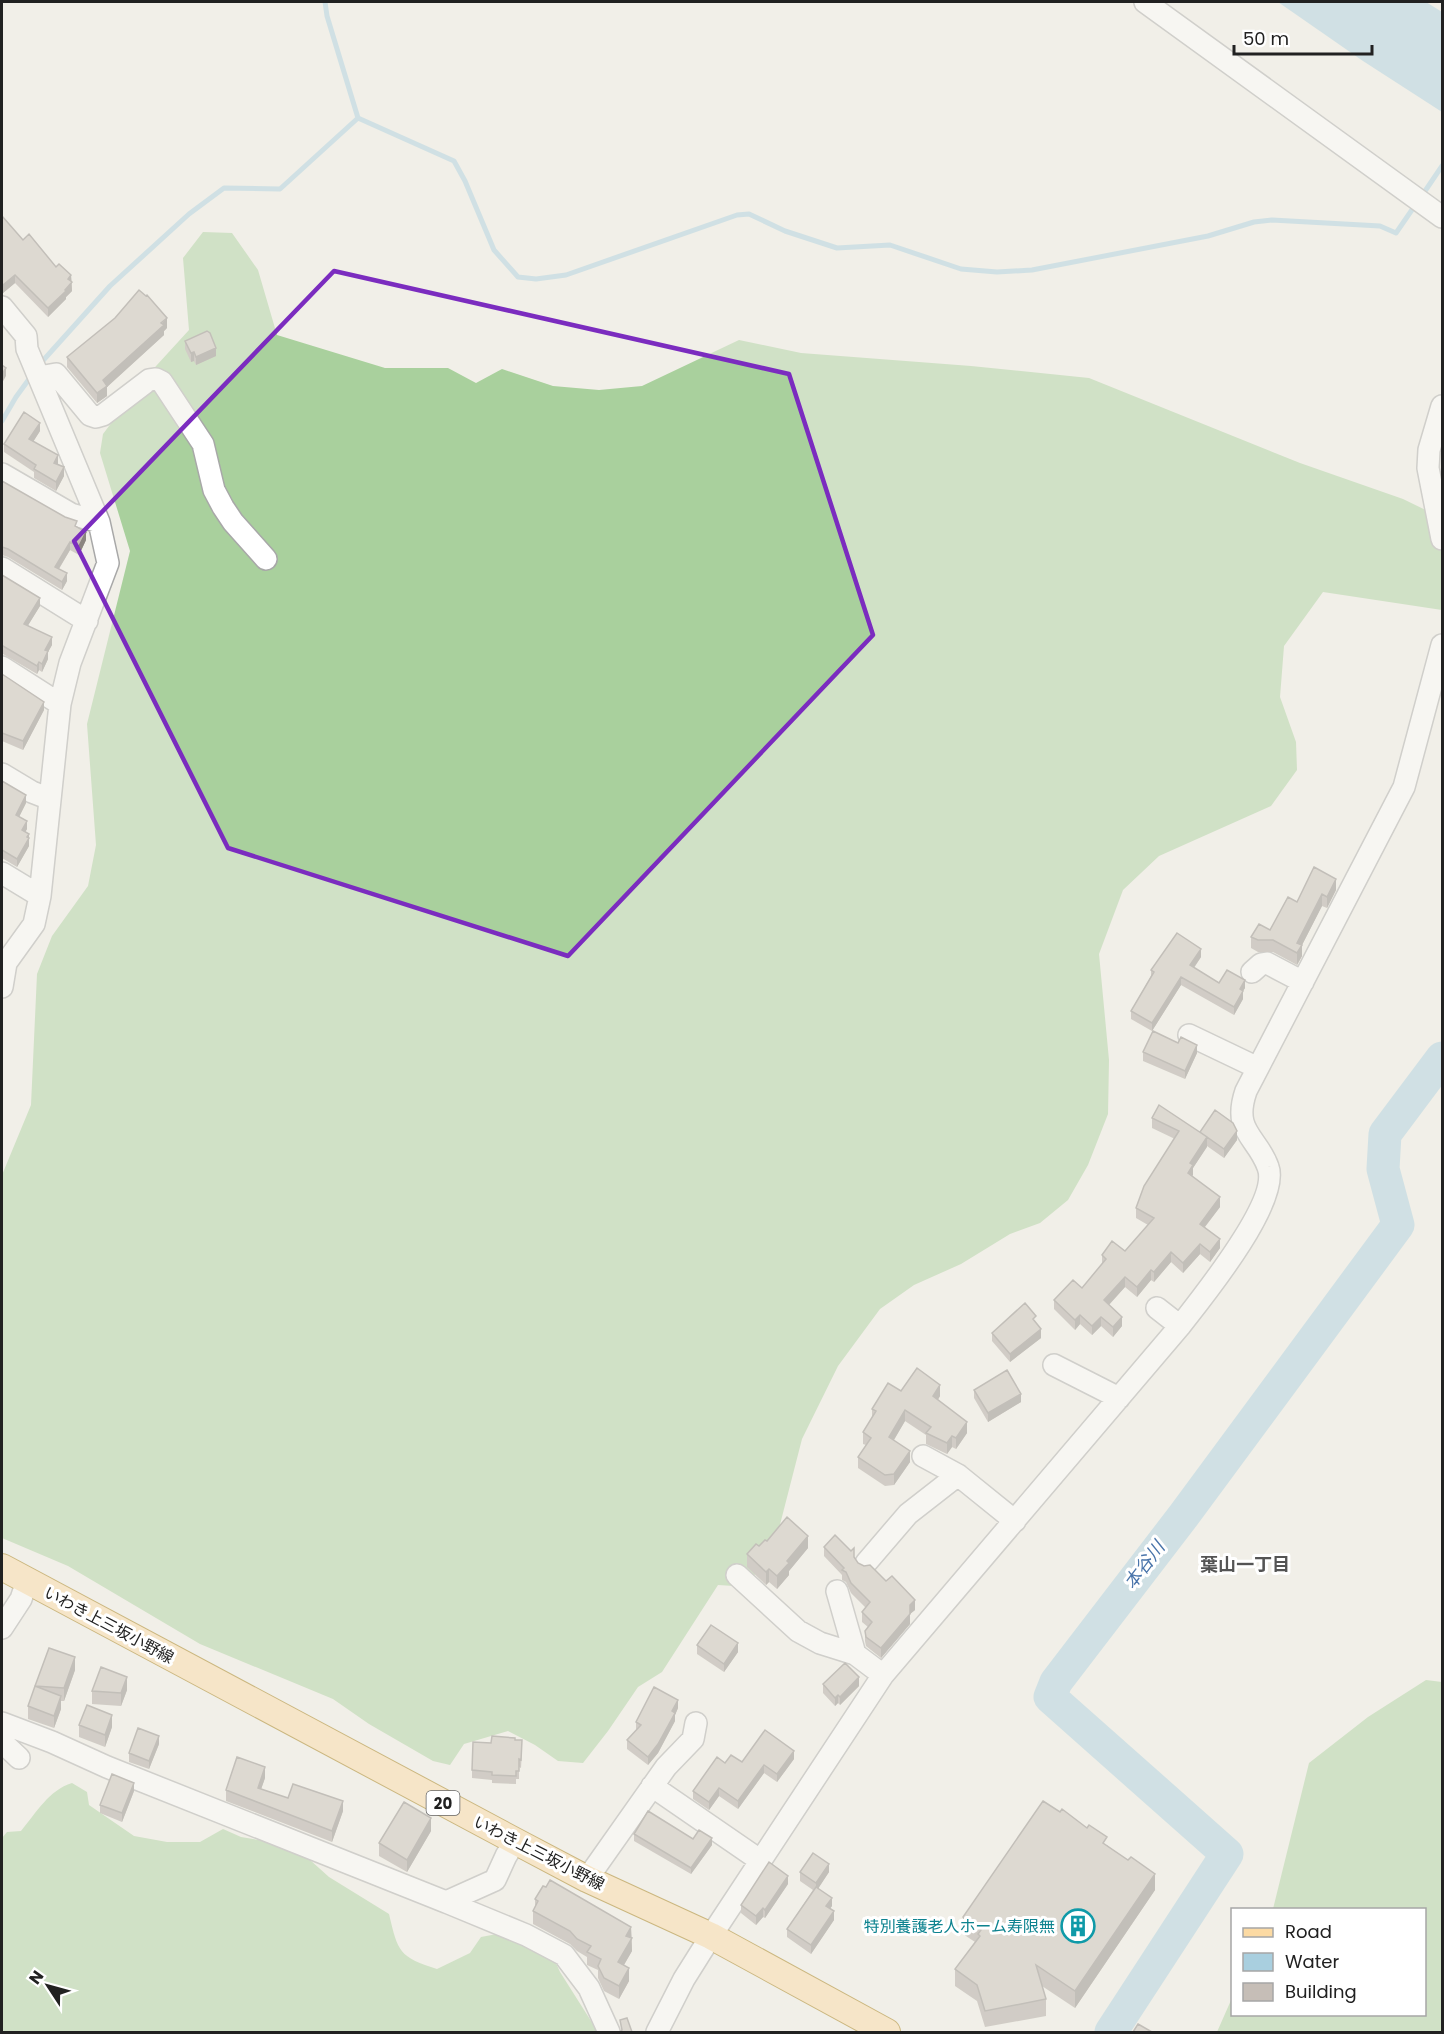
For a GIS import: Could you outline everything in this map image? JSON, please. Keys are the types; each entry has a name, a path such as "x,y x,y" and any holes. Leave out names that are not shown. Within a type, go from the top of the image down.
{"main road":[{"name":"いわき上三坂小野線","path":"2,1567 587,1879 711,1936 887,2032"}],"street":[{"path":"1145,2 1443,217"},
{"path":"2,307 26,336 27,349 99,522 108,563 70,663 60,704 40,896 34,924 6,963 2,987"},
{"path":"39,377 56,375 90,415 96,417 103,415 149,380 156,379 162,382 203,444 214,490 223,507 233,522 266,559"},
{"path":"1443,406 1429,450 1428,468 1443,539"},
{"path":"2,474 71,514 99,522"},
{"path":"2,568 87,621"},
{"path":"657,2032 684,1979 711,1936 883,1675 1180,1326 1222,1272 1242,1241 1260,1209 1269,1186 1269,1168 1246,1131 1241,1104 1404,787 1443,645"},
{"path":"2,667 60,704"},
{"path":"2,774 32,792 50,799"},
{"path":"2,873 40,896"},
{"path":"1252,972 1261,964 1267,963 1303,982"},
{"path":"1189,1035 1258,1068"},
{"path":"1157,1308 1180,1326"},
{"path":"1054,1365 1119,1398"},
{"path":"922,1456 958,1475 1015,1521"},
{"path":"866,1563 908,1514 958,1475"},
{"path":"737,1575 798,1631 820,1643 855,1654 883,1675"},
{"path":"2,1628 21,1599 27,1581"},
{"path":"837,1591 855,1654"},
{"path":"2,1723 526,1935 564,1955 589,1988 609,2032"},
{"path":"587,1879 666,1767 693,1739 696,1723"},
{"path":"2,1742 19,1758"},
{"path":"652,1786 761,1861"},
{"path":"446,1902 495,1880 515,1841"}],"highlighted area":[{"path":"334,271 789,374 873,635 568,956 228,848 74,541"}],"green space":[{"path":"203,232 232,233 258,270 277,335 385,368 448,368 476,383 502,369 553,386 599,390 642,386 739,340 801,353 1089,378 1300,463 1403,499 1442,518 1442,610 1323,592 1284,646 1280,697 1296,742 1297,770 1271,806 1159,856 1123,890 1099,954 1109,1060 1108,1114 1088,1165 1068,1200 1040,1223 1010,1234 961,1264 914,1285 880,1309 838,1366 802,1439 775,1544 765,1565 749,1580 734,1586 718,1585 662,1672 638,1687 583,1763 558,1761 535,1745 508,1731 464,1744 450,1765 433,1761 369,1724 333,1699 200,1644 68,1566 2,1538 2,1175 31,1105 37,974 52,936 88,886 96,845 87,724 130,551 100,453 103,434 146,377 189,330 183,258"},
{"path":"1426,1680 1442,1682 1442,2032 1217,2032 1231,2000 1231,2016 1426,2016 1426,1908 1273,1908 1309,1763 1368,1717"},
{"path":"72,1783 87,1792 89,1805 134,1836 167,1842 200,1842 223,1829 241,1837 270,1842 300,1851 329,1877 389,1914 395,1937 402,1951 424,1965 437,1969 470,1953 481,1937 497,1934 523,1944 555,1961 598,2032 2,2032 2,1838 7,1832 21,1831 56,1791"}],"water":[{"path":"1278,2 1426,2 1442,12 1442,112 1363,61"}],"building":[{"path":"2,216 23,240 29,234 56,267 59,264 71,275 68,279 72,282 66,291 48,308 15,275 3,285 2,283"},
{"path":"139,290 147,295 167,318 161,323 164,325 103,380 107,386 97,393 67,357 115,318"},
{"path":"207,331 216,348 196,357 194,352 191,353 185,341"},
{"path":"24,412 40,423 29,439 58,455 54,463 64,467 56,482 34,469 36,465 4,444"},
{"path":"2,481 65,517 77,521 75,526 86,532 79,546 70,542 55,567 67,573 62,582 2,547"},
{"path":"2,575 40,598 24,624 52,637 45,650 48,651 42,664 39,662 37,666 2,647"},
{"path":"2,674 44,702 23,741 2,733"},
{"path":"2,781 26,795 16,815 27,821 22,830 29,834 27,837 29,838 17,859 2,850"},
{"path":"1314,867 1336,879 1327,897 1322,894 1297,943 1302,945 1297,953 1273,940 1258,940 1251,937 1259,924 1270,930 1288,897 1297,902"},
{"path":"1177,933 1201,949 1190,965 1219,983 1227,970 1245,980 1240,989 1243,991 1234,1007 1181,977 1152,1023 1131,1011 1154,972 1151,970"},
{"path":"1153,1031 1178,1043 1181,1037 1197,1045 1185,1071 1143,1052"},
{"path":"1159,1105 1207,1137 1190,1163 1193,1165 1188,1173 1220,1197 1200,1224 1220,1239 1210,1252 1200,1244 1183,1263 1171,1252 1154,1272 1151,1270 1137,1287 1125,1277 1104,1300 1122,1317 1113,1327 1101,1317 1092,1326 1080,1315 1075,1320 1054,1300 1073,1280 1082,1288 1106,1259 1102,1255 1112,1241 1125,1251 1154,1218 1136,1208 1144,1186 1179,1131 1152,1118"},
{"path":"1215,1110 1233,1123 1237,1131 1224,1149 1200,1132"},
{"path":"1025,1303 1036,1316 1033,1319 1041,1329 1010,1354 992,1333"},
{"path":"917,1368 940,1385 933,1396 967,1422 956,1438 952,1436 947,1443 926,1433 931,1427 905,1410 889,1437 910,1451 894,1474 885,1475 858,1457 871,1438 863,1432 876,1411 872,1409 888,1383 901,1391"},
{"path":"1007,1370 1021,1394 988,1413 974,1390"},
{"path":"787,1517 808,1536 777,1576 769,1569 766,1572 747,1554 756,1544 759,1546 765,1540 767,1541"},
{"path":"835,1535 851,1551 854,1548 854,1557 858,1563 864,1566 870,1565 886,1581 892,1576 915,1600 910,1605 910,1614 881,1648 866,1637 865,1631 872,1622 862,1612 870,1602 851,1583 846,1572 842,1570 844,1568 824,1547"},
{"path":"711,1625 738,1643 724,1664 697,1645"},
{"path":"49,1648 75,1657 64,1688 35,1686"},
{"path":"845,1663 859,1677 840,1697 838,1695 835,1698 823,1684"},
{"path":"101,1667 127,1677 121,1693 92,1691"},
{"path":"35,1686 61,1696 54,1716 28,1706"},
{"path":"654,1687 678,1700 672,1711 675,1713 648,1757 627,1740 641,1725 636,1722"},
{"path":"87,1705 112,1715 105,1735 79,1725"},
{"path":"138,1728 159,1736 149,1761 129,1753"},
{"path":"765,1730 794,1751 777,1774 764,1765 738,1801 719,1788 709,1802 693,1791 717,1757 725,1763 731,1755 742,1762"},
{"path":"492,1736 522,1740 521,1760 519,1759 519,1771 516,1771 516,1776 492,1775 492,1772 472,1770 473,1742 491,1743"},
{"path":"237,1757 265,1767 258,1788 288,1798 293,1784 343,1801 332,1831 226,1790"},
{"path":"112,1774 134,1783 122,1813 100,1805"},
{"name":"特別養護老人ホーム寿限無","path":"1043,1801 1060,1812 1062,1809 1087,1828 1089,1825 1107,1837 1103,1843 1128,1860 1131,1857 1155,1874 1075,1991 1036,1965 1046,1999 985,2011 977,1985 955,1969 980,1936 978,1934 981,1930 963,1917"},
{"path":"404,1802 431,1818 407,1860 379,1843"},
{"path":"648,1811 693,1839 699,1830 712,1838 691,1868 634,1834"},
{"path":"813,1853 829,1864 816,1883 800,1872"},
{"path":"769,1862 788,1876 765,1910 763,1908 756,1916 741,1905"},
{"path":"550,1880 631,1927 626,1936 632,1938 618,1962 629,1968 619,1986 604,1978 598,1966 601,1959 587,1952 591,1946 577,1939 570,1931 533,1911 538,1901 535,1899"},
{"path":"816,1887 832,1898 826,1906 834,1911 811,1945 787,1929"},
{"path":"627,2018 632,2032 620,2032 622,2030 620,2020"},
{"path":"1138,2024 1152,2032 1133,2032"}],"waterway":[{"path":"325,2 327,16 358,118 454,161 465,181 494,250 518,277 536,279 566,275 737,215 749,214 785,231 837,248 890,245 961,269 997,272 1032,270 1208,236 1254,222 1272,220 1380,226 1396,233 1416,204"},
{"path":"39,365 110,286 189,214 224,188 280,189 358,118"},
{"path":"1421,197 1442,166"},
{"path":"2,421 32,375"},
{"name":"本谷川","path":"1111,2032 1227,1854 1050,1697 1056,1682 1184,1515 1398,1225 1383,1169 1385,1134 1442,1058"}],"place":[{"name":"特別養護老人ホーム寿限無","path":"1078,1926"}],"district":[{"name":"葉山一丁目","path":"1245,1564"}]}
